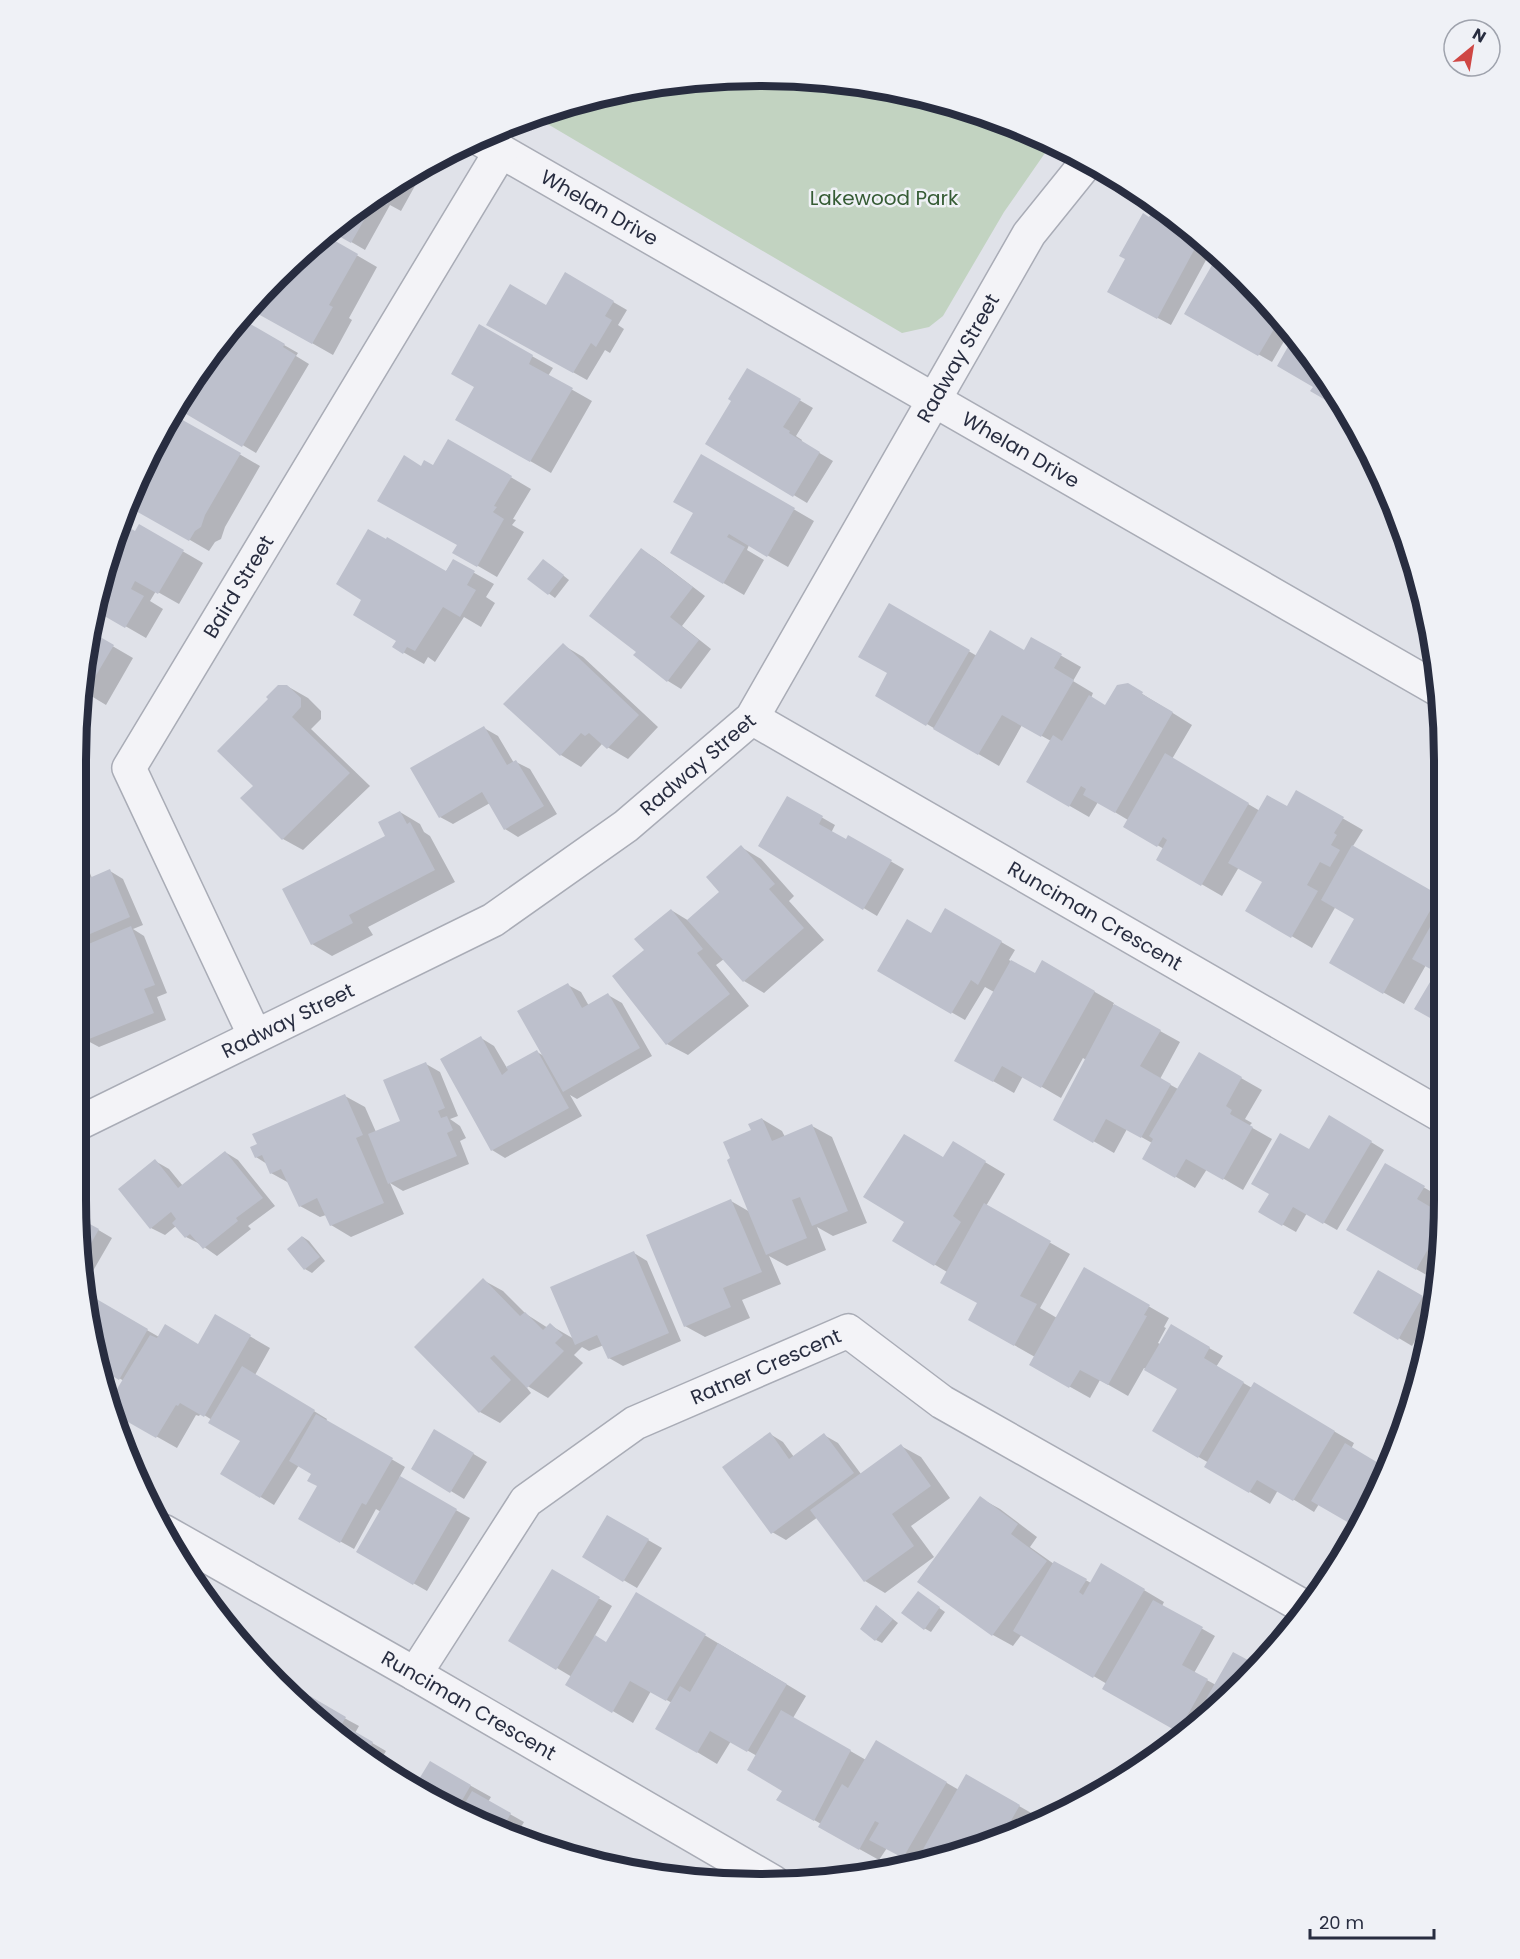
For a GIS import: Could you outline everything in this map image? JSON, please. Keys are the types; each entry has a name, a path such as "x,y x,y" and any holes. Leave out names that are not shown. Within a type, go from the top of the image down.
{"street":[{"name":"Whelan Drive","path":"489,144 1430,685"},
{"name":"Baird Street","path":"255,1036 129,768 489,144"},
{"name":"Radway Street","path":"86,1120 493,920 626,826 752,718 1029,234 1082,168"},
{"name":"Runciman Crescent","path":"752,718 1434,1111"},
{"name":"Ratner Crescent","path":"415,1674 526,1501 635,1424 848,1331 942,1402 1299,1604"},
{"name":"Runciman Crescent","path":"179,1541 415,1674 759,1874"}],"green space":[{"name":"Lakewood Park","path":"716,87 804,87 892,98 935,108 977,121 1047,150 1004,212 943,316 929,327 902,333 543,121 585,108 672,91"}],"building":[{"path":"393,194 387,205 381,202"},
{"path":"370,210 351,243 337,235"},
{"path":"1152,212 1196,246 1157,319 1107,292 1125,259 1119,256 1143,213 1149,217"},
{"path":"332,239 358,254 329,305 333,307 312,344 255,313 283,283"},
{"path":"1214,261 1276,326 1258,356 1184,314"},
{"path":"565,272 614,301 605,316 612,320 596,347 591,343 573,373 486,325 510,284 546,305"},
{"path":"247,322 285,344 283,347 296,355 242,447 183,412 199,385"},
{"path":"479,324 533,355 529,364 573,388 530,462 455,420 474,387 451,374"},
{"path":"1290,343 1333,404 1310,391 1313,387 1277,366"},
{"path":"747,368 801,399 783,427 820,452 793,497 705,444 731,401 728,399"},
{"path":"179,418 241,453 205,515 201,527 195,531 189,541 134,510 155,462"},
{"path":"448,439 512,476 494,506 497,507 493,512 504,519 477,567 452,553 457,545 377,501 404,455 421,466 424,460 433,465"},
{"path":"701,454 795,508 767,557 729,534 727,537 745,547 723,584 670,553 693,513 673,502"},
{"path":"139,524 184,550 158,594 135,581 131,589 144,596 125,628 101,614 108,585 127,527 135,531"},
{"path":"368,529 386,539 387,537 446,571 453,559 475,571 467,585 476,590 460,617 443,607 415,651 407,647 403,654 392,647 396,641 353,615 361,600 336,584"},
{"path":"641,548 693,587 670,617 699,640 667,682 633,655 636,652 589,616"},
{"path":"543,559 564,575 548,595 527,579"},
{"path":"889,603 970,650 926,726 875,696 887,673 858,657"},
{"path":"990,630 1024,650 1031,637 1062,654 1054,668 1074,680 1041,737 1002,715 978,755 933,729"},
{"path":"97,635 114,645 90,686"},
{"path":"563,643 639,715 607,749 589,733 585,736 581,733 560,756 503,704"},
{"path":"1128,683 1173,712 1115,813 1083,795 1086,789 1081,786 1069,807 1026,782 1053,735 1062,741 1089,695 1105,705 1117,685"},
{"path":"278,685 287,685 301,698 301,707 292,717 350,773 282,840 240,798 253,786 217,751 268,699 266,697"},
{"path":"484,726 507,765 516,760 544,806 504,830 482,792 439,818 410,768"},
{"path":"1165,753 1249,803 1201,886 1156,860 1167,840 1163,837 1157,847 1123,827"},
{"path":"1296,790 1344,817 1334,833 1337,835 1331,845 1340,850 1330,867 1320,862 1307,885 1318,891 1291,938 1245,911 1262,882 1228,863 1267,795 1287,806"},
{"path":"787,796 823,816 819,824 846,839 848,835 892,860 863,910 758,846"},
{"path":"400,811 407,824 410,822 435,870 349,915 353,923 311,945 282,889 385,836 378,822"},
{"path":"741,845 775,884 769,889 804,928 743,982 687,920 719,892 706,877"},
{"path":"1352,845 1434,892 1434,904 1383,994 1329,963 1354,919 1321,900"},
{"path":"110,869 130,917 86,936 86,876 87,879"},
{"path":"945,908 1002,941 978,985 971,980 951,1014 877,971 907,919 931,933"},
{"path":"671,909 703,949 697,953 730,994 666,1045 612,976 644,950 634,939"},
{"path":"1434,920 1434,971 1412,959"},
{"path":"131,926 155,985 144,989 154,1013 86,1040 86,945"},
{"path":"1011,960 1035,973 1042,960 1095,991 1041,1088 1002,1066 993,1082 954,1061"},
{"path":"1434,975 1434,1020 1414,1009"},
{"path":"568,983 582,1008 608,993 640,1048 563,1092 517,1011"},
{"path":"1114,1004 1161,1030 1140,1066 1171,1084 1141,1138 1106,1119 1093,1143 1053,1120"},
{"path":"481,1036 502,1075 508,1070 506,1067 537,1050 569,1108 491,1151 440,1059"},
{"path":"1199,1052 1242,1077 1226,1106 1232,1110 1230,1114 1253,1127 1223,1180 1186,1159 1175,1178 1142,1159 1153,1139 1149,1136"},
{"path":"426,1062 445,1108 438,1111 441,1118 447,1116 453,1130 447,1133 457,1156 388,1184 368,1134 400,1121 383,1080"},
{"path":"345,1094 363,1135 356,1138 384,1203 330,1226 317,1198 299,1207 281,1169 270,1174 262,1155 255,1158 250,1147 257,1144 252,1134"},
{"path":"1329,1115 1372,1141 1323,1224 1293,1207 1282,1226 1258,1212 1269,1194 1251,1184 1280,1133 1309,1149"},
{"path":"762,1118 772,1141 812,1124 848,1211 812,1226 800,1197 792,1200 807,1238 766,1255 727,1160 730,1158 723,1142 751,1130 748,1124"},
{"path":"904,1134 943,1157 953,1141 986,1161 953,1216 961,1222 934,1266 892,1241 904,1222 863,1197"},
{"path":"225,1151 263,1198 236,1218 238,1221 203,1249 190,1234 185,1238 172,1223 176,1219 171,1212 150,1229 118,1189 155,1159 178,1188"},
{"path":"1385,1163 1425,1186 1417,1199 1434,1209 1433,1240 1416,1270 1346,1230"},
{"path":"731,1199 762,1272 723,1288 731,1307 684,1327 646,1235"},
{"path":"984,1203 1051,1241 1020,1296 1037,1304 1014,1346 968,1320 977,1303 940,1283"},
{"path":"87,1222 99,1229 88,1250"},
{"path":"302,1236 320,1257 304,1270 287,1249"},
{"path":"634,1251 669,1333 608,1359 597,1335 575,1345 550,1287"},
{"path":"1084,1267 1150,1305 1144,1315 1147,1316 1108,1385 1080,1370 1069,1388 1029,1365"},
{"path":"1378,1270 1423,1296 1398,1340 1353,1313"},
{"path":"483,1278 520,1316 525,1312 543,1330 550,1323 563,1335 555,1343 564,1351 527,1388 494,1355 490,1358 511,1380 479,1413 414,1347"},
{"path":"93,1297 148,1329 119,1380 108,1373"},
{"path":"215,1314 251,1335 204,1417 180,1403 176,1405 156,1438 122,1419 114,1394 150,1335 157,1338 165,1324 198,1344"},
{"path":"1171,1324 1210,1347 1204,1358 1244,1382 1198,1458 1152,1431 1177,1389 1144,1370"},
{"path":"242,1366 315,1410 260,1498 220,1474 240,1441 208,1423"},
{"path":"1254,1382 1335,1431 1293,1501 1257,1480 1249,1493 1204,1467"},
{"path":"316,1414 393,1458 366,1505 362,1503 340,1543 298,1519 317,1486 307,1481 311,1474 289,1461"},
{"path":"434,1429 474,1453 450,1493 411,1469"},
{"path":"770,1432 789,1459 824,1433 854,1473 771,1534 722,1467"},
{"path":"1345,1443 1380,1464 1351,1524 1311,1501"},
{"path":"901,1444 931,1486 892,1514 914,1546 864,1582 810,1510"},
{"path":"400,1476 457,1509 413,1585 356,1552"},
{"path":"980,1496 1018,1524 1011,1534 1047,1561 992,1636 917,1582"},
{"path":"607,1515 649,1539 623,1582 582,1557"},
{"path":"1054,1561 1087,1579 1079,1592 1083,1595 1101,1563 1145,1589 1093,1678 1013,1631"},
{"path":"552,1569 600,1597 556,1670 508,1641"},
{"path":"918,1591 940,1607 924,1630 901,1613"},
{"path":"636,1592 706,1634 666,1701 630,1681 612,1713 565,1685 595,1635 606,1642"},
{"path":"1153,1600 1203,1627 1182,1665 1208,1679 1182,1725 1175,1730 1102,1689"},
{"path":"876,1605 893,1619 875,1641 860,1629"},
{"path":"718,1643 787,1684 747,1752 710,1731 697,1753 655,1729 680,1686 690,1692"},
{"path":"1233,1652 1251,1661 1210,1701 1206,1699"},
{"path":"310,1696 346,1717 342,1724 373,1742 369,1749 349,1734 308,1700"},
{"path":"781,1710 851,1750 814,1821 776,1800 782,1791 747,1770"},
{"path":"876,1740 947,1782 903,1858 869,1840 879,1823 875,1821 859,1850 818,1827 842,1784 848,1788"},
{"path":"430,1761 471,1785 460,1803 418,1780"},
{"path":"966,1774 1020,1805 1008,1826 977,1838 920,1854"},
{"path":"472,1791 511,1813 505,1823 464,1805"}]}
